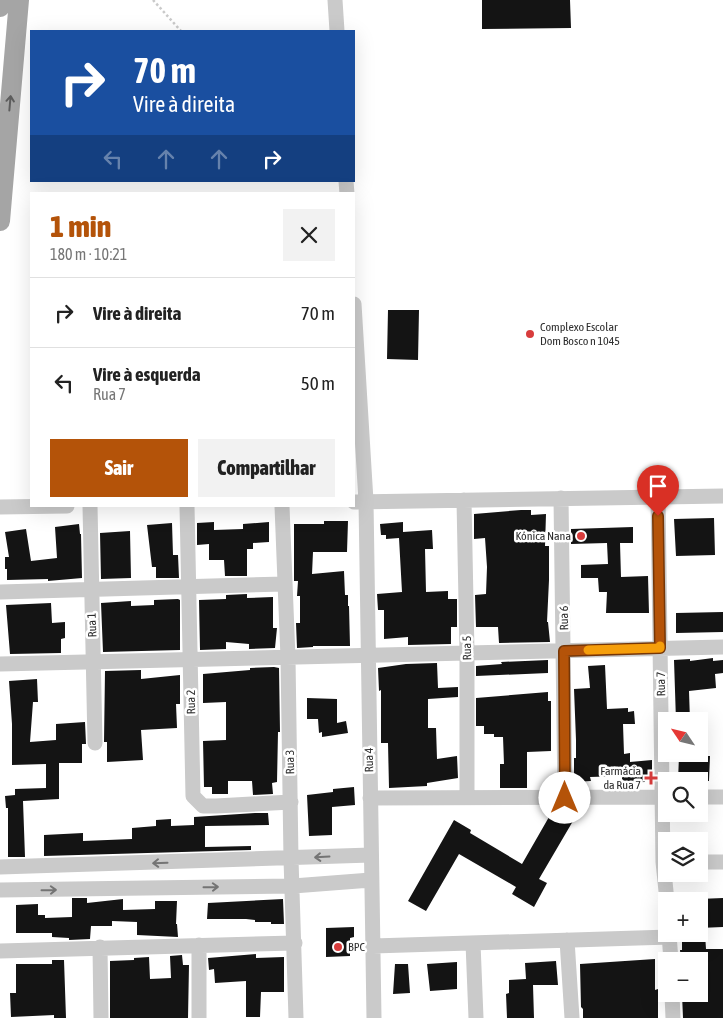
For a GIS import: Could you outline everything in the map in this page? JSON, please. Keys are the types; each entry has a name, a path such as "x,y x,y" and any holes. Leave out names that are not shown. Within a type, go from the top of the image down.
{"main road":[{"path":"0,7 1,0"},
{"path":"0,221 19,0"}],"street":[{"path":"335,0 337,30"},
{"name":"Rua 4","path":"355,337 360,501 368,656 374,1018"},
{"name":"Rua 7","path":"658,496 663,772"},
{"path":"360,501 723,496"},
{"name":"Rua 6","path":"561,498 565,798"},
{"name":"Rua 5","path":"464,500 468,653 467,797"},
{"path":"0,507 30,507"},
{"name":"Rua 1","path":"90,507 95,743"},
{"name":"Rua 2","path":"187,507 193,796 203,806 290,802"},
{"name":"Rua 3","path":"282,507 288,658 296,1018"},
{"path":"0,592 91,591 285,584"},
{"path":"0,664 723,647"},
{"path":"370,798 658,797"},
{"path":"708,797 723,797"},
{"path":"0,867 371,855"},
{"path":"708,862 723,862"},
{"path":"0,890 293,886 372,880"},
{"path":"373,946 658,936"},
{"path":"567,940 572,1018"},
{"path":"0,951 295,943"},
{"path":"473,943 476,1018"},
{"path":"199,945 199,1018"},
{"path":"100,948 101,1018"},
{"path":"672,1002 673,1018"}],"path":[{"path":"153,0 180,30"}],"building":[{"path":"482,0 570,0 571,28 482,29"},
{"path":"388,310 419,310 418,360 387,359"},
{"path":"531,510 531,515 546,514 545,546 549,546 547,622 550,642 499,643 498,627 476,627 475,595 486,594 487,567 485,538 474,539 474,514"},
{"path":"714,518 715,555 676,556 674,519"},
{"path":"324,521 348,521 347,552 313,552 312,574 344,571 345,595 348,595 349,606 350,646 297,648 296,623 300,623 300,596 297,596 298,581 294,581 294,524 324,524"},
{"path":"214,522 214,530 243,529 243,524 269,522 269,542 253,543 253,549 247,549 247,576 225,576 224,560 209,560 209,544 197,545 197,523"},
{"path":"403,522 403,532 432,530 433,549 425,549 426,592 448,591 448,599 457,599 457,627 451,627 451,644 408,645 408,637 384,639 384,610 378,610 377,594 402,592 399,538 386,539 386,535 381,535 380,524"},
{"path":"172,523 173,555 178,555 179,578 156,578 156,567 152,567 147,525"},
{"path":"79,524 82,578 48,581 48,579 7,580 5,557 9,557 5,532 26,529 31,561 57,558 55,527"},
{"path":"633,527 633,543 620,543 621,577 648,576 649,613 606,613 607,592 599,592 598,578 581,578 581,565 608,564 607,543 571,544 571,529"},
{"path":"130,531 131,578 101,579 100,533"},
{"path":"247,594 247,598 273,597 273,628 277,628 275,648 249,649 249,644 226,642 226,649 200,650 199,600 226,599 226,595"},
{"path":"154,600 180,600 180,650 103,652 101,603 131,601 131,606 154,605"},
{"path":"51,603 52,623 65,622 65,638 61,639 61,653 10,654 6,605"},
{"path":"723,612 723,632 676,633 676,613"},
{"path":"713,658 713,661 723,660 723,673 715,674 716,688 689,691 690,712 676,712 674,660 690,659 690,661"},
{"path":"548,660 548,673 476,676 476,666 502,664 501,662"},
{"path":"437,663 438,688 458,687 458,697 428,699 428,728 436,728 437,759 457,756 458,778 427,783 427,786 389,788 388,743 381,743 381,690 379,691 378,668 406,664"},
{"path":"605,665 607,709 628,708 628,712 634,711 635,724 623,724 624,754 630,753 630,762 652,760 652,775 644,776 645,782 622,783 622,776 590,777 591,781 574,782 576,740 574,689 590,688 588,666"},
{"path":"279,668 280,732 278,732 277,782 272,783 273,794 253,795 252,781 228,781 228,794 212,794 212,787 204,787 203,741 226,740 226,702 203,703 203,674"},
{"path":"141,670 141,679 180,675 180,704 176,704 177,728 141,730 143,760 107,762 107,742 104,742 105,671"},
{"path":"37,679 38,702 33,702 30,742 56,740 56,724 85,722 86,744 82,744 82,763 59,763 59,799 23,801 25,857 8,857 8,808 6,808 5,796 15,795 15,789 46,788 46,764 12,765 9,681"},
{"path":"548,692 548,701 551,701 551,751 527,752 527,788 500,788 500,764 504,764 503,737 494,737 494,734 484,734 484,726 476,726 476,698"},
{"path":"307,698 337,699 337,723 346,721 348,733 322,737 322,732 319,733 318,719 307,719"},
{"path":"708,756 710,756 709,781 708,772 678,772 679,762 708,762"},
{"path":"354,787 355,805 332,807 332,835 309,836 307,795 333,792 333,789"},
{"path":"553,810 573,821 539,879 547,883 534,907 512,894 516,887 459,854 426,911 408,901 454,820 471,830 470,833 522,864"},
{"path":"268,813 269,825 205,826 205,847 251,846 251,850 44,856 44,835 83,833 83,841 132,839 132,828 156,826 156,820 171,819 171,826 194,825 194,817"},
{"path":"72,898 87,898 87,903 123,899 123,910 155,909 155,901 177,901 176,924 178,937 137,935 137,922 112,921 112,926 91,926 90,939 69,940 69,938 52,937 52,933 16,933 16,905 38,904 38,915 45,915 45,918 72,917"},
{"path":"723,898 723,927 708,928 708,899"},
{"path":"283,899 284,924 255,922 255,920 246,919 207,919 208,903"},
{"name":"BPC","path":"354,927 354,937 350,938 350,956 326,957 326,928"},
{"path":"682,942 706,942 706,949 723,949 723,1018 683,1018 682,1002 708,1002 708,952 680,952"},
{"path":"256,954 256,958 284,957 284,992 261,992 260,1017 246,1017 246,981 215,983 214,969 209,970 208,958"},
{"path":"182,955 183,965 189,965 188,1018 110,1018 110,961 149,957 150,979 171,978 170,956"},
{"path":"655,959 655,990 658,989 658,1018 583,1018 580,964"},
{"path":"52,960 64,960 66,1018 54,1018 54,1015 11,1017 10,993 16,993 16,964 52,964"},
{"path":"556,961 558,985 533,985 534,1018 507,1018 506,994 509,993 509,980 526,979 525,963"},
{"path":"457,962 457,989 430,991 427,964"},
{"path":"395,964 408,964 410,993 393,994"}],"slow traffic":[{"path":"588,650 660,648 660,646"}],"place":[{"name":"Complexo Escolar Dom Bosco n 1045","path":"530,334"},
{"name":"Kónica Nana","path":"581,536"},
{"name":"Farmácia da Rua 7","path":"651,778"},
{"name":"BPC","path":"338,947"}],"route":[{"path":"565,798 564,651 660,648 658,516"}]}
